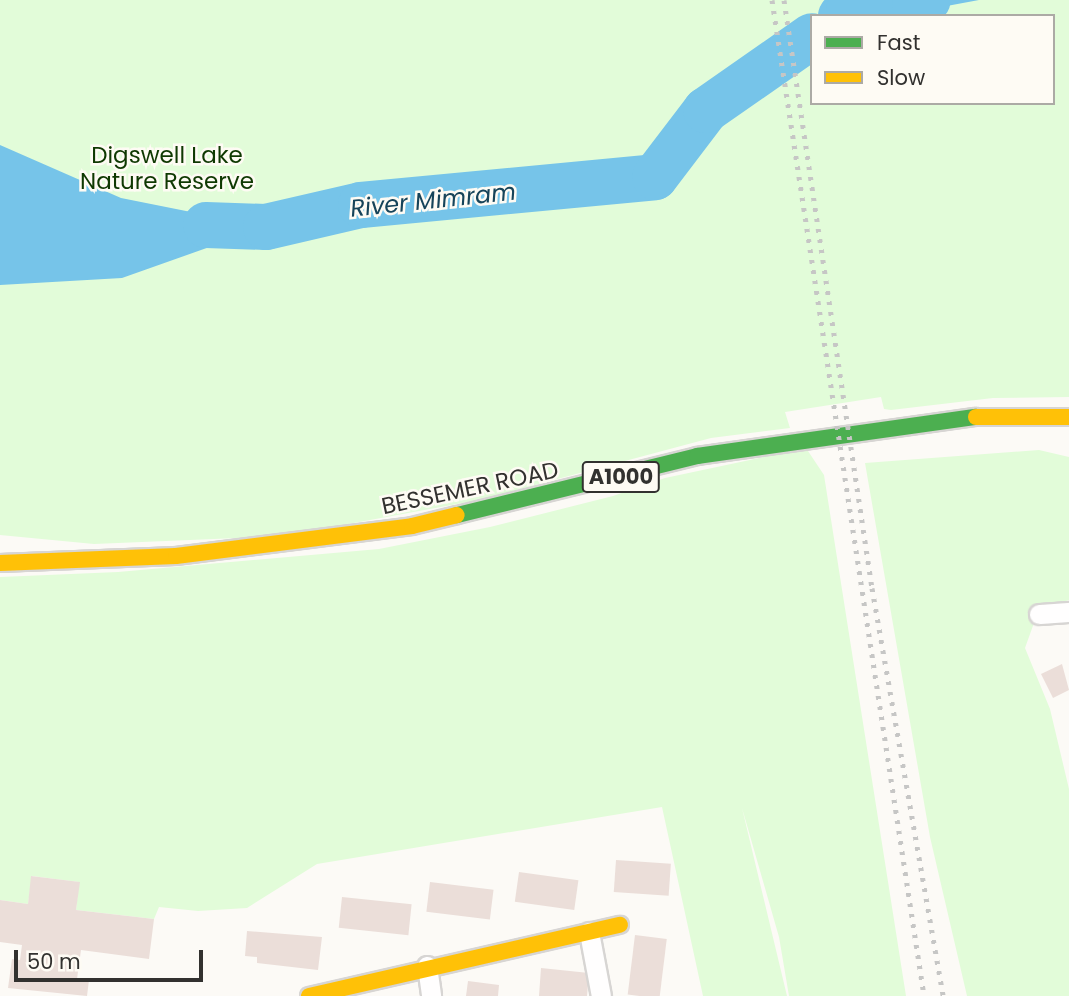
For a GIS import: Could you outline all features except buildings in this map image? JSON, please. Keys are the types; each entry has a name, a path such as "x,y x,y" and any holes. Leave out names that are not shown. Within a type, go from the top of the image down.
{"main road":[{"name":"BESSEMER ROAD","path":"1,564 176,556 412,526 696,456 768,444 988,415 1069,417"},
{"path":"309,996 427,966 620,925"}],"street":[{"path":"1039,614 1069,612"},
{"path":"589,932 601,996"},
{"path":"427,966 431,996"}],"green space":[{"name":"Digswell Lake Nature Reserve","path":"0,0 1069,0 1069,397 993,398 891,410 884,409 881,397 785,412 790,428 711,438 479,500 283,536 94,544 0,535"},
{"path":"806,448 824,475 906,996 789,996 779,937 742,808 787,996 703,996 662,807 317,864 247,908 198,911 159,907 154,919 76,910 79,882 32,876 28,904 0,900 0,577 118,572 379,549 490,527 613,496 665,478"},
{"path":"1039,450 1069,457 1069,600 1039,609 1025,648 1050,709 1069,789 1069,996 967,996 930,837 865,463"}],"water":[{"path":"856,0 979,0 904,14 863,14"},
{"path":"0,145 121,198 266,227 122,278 0,285"}],"waterway":[{"name":"River Mimram","path":"844,14 849,11 915,6 928,0"},
{"name":"River Mimram","path":"206,225 266,227 361,205 655,177 706,110 810,37"}],"railway":[{"path":"772,0 924,996"},
{"path":"784,0 872,588 943,996"}],"traffic: fast":[{"path":"457,515 697,456 976,417"}],"traffic: slow":[{"path":"976,417 1069,417"},
{"path":"0,563 176,556 412,526 457,515"},
{"path":"309,996 620,925"}]}
